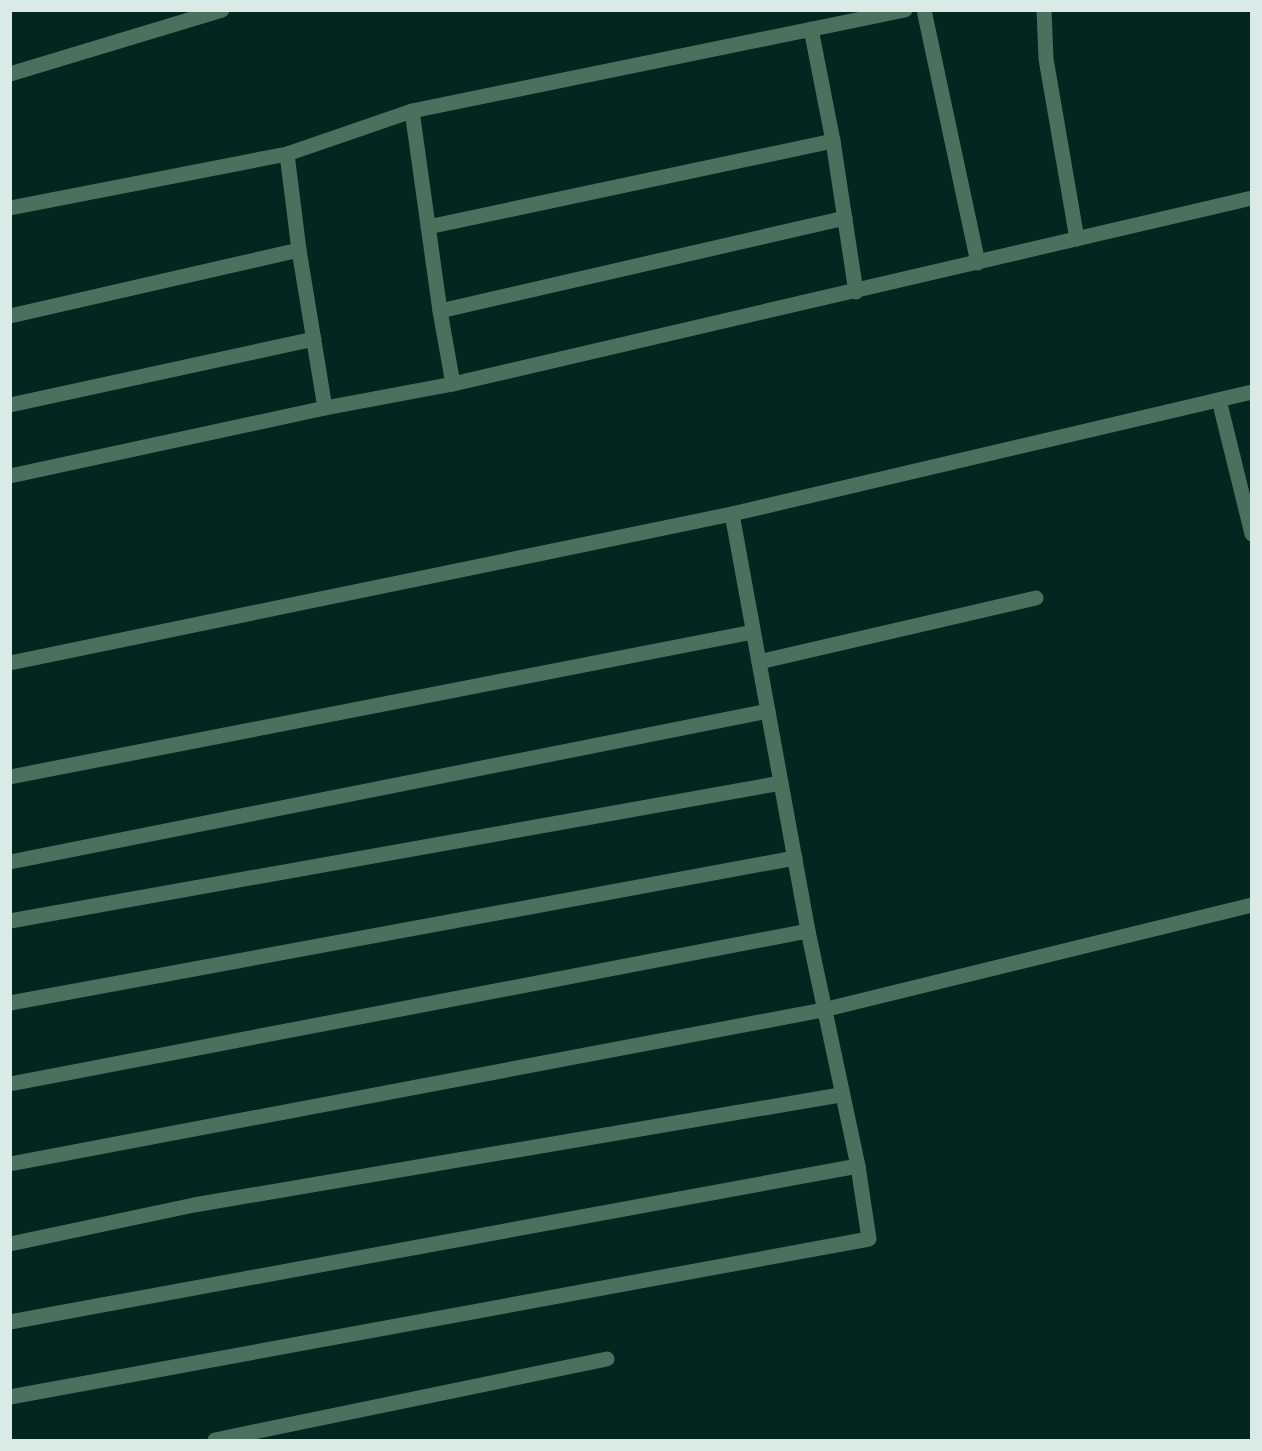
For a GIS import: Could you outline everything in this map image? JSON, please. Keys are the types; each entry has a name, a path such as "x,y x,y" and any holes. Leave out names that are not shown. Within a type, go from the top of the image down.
{"street":[{"path":"10,208 287,154 412,111 905,10"},
{"path":"924,10 978,263"},
{"path":"1044,10 1046,59 1077,239"},
{"path":"10,74 211,11"},
{"path":"811,29 833,141 856,291"},
{"path":"412,111 440,311 453,384"},
{"path":"428,227 833,141"},
{"path":"287,154 299,249 325,408"},
{"path":"10,476 325,408 453,384 1251,198"},
{"path":"440,311 845,218"},
{"path":"10,316 299,249"},
{"path":"10,405 314,339"},
{"path":"10,663 732,514 1251,392"},
{"path":"1219,400 1251,534"},
{"path":"10,1397 869,1239 858,1166 840,1095 823,1010 732,514"},
{"path":"759,662 1036,598"},
{"path":"10,777 753,632"},
{"path":"10,862 768,711"},
{"path":"10,921 781,783"},
{"path":"10,1003 795,858"},
{"path":"10,1164 823,1010 1251,905"},
{"path":"10,1084 808,930"},
{"path":"10,1244 194,1205 840,1095"},
{"path":"10,1322 858,1166"},
{"path":"215,1440 607,1359"}]}
